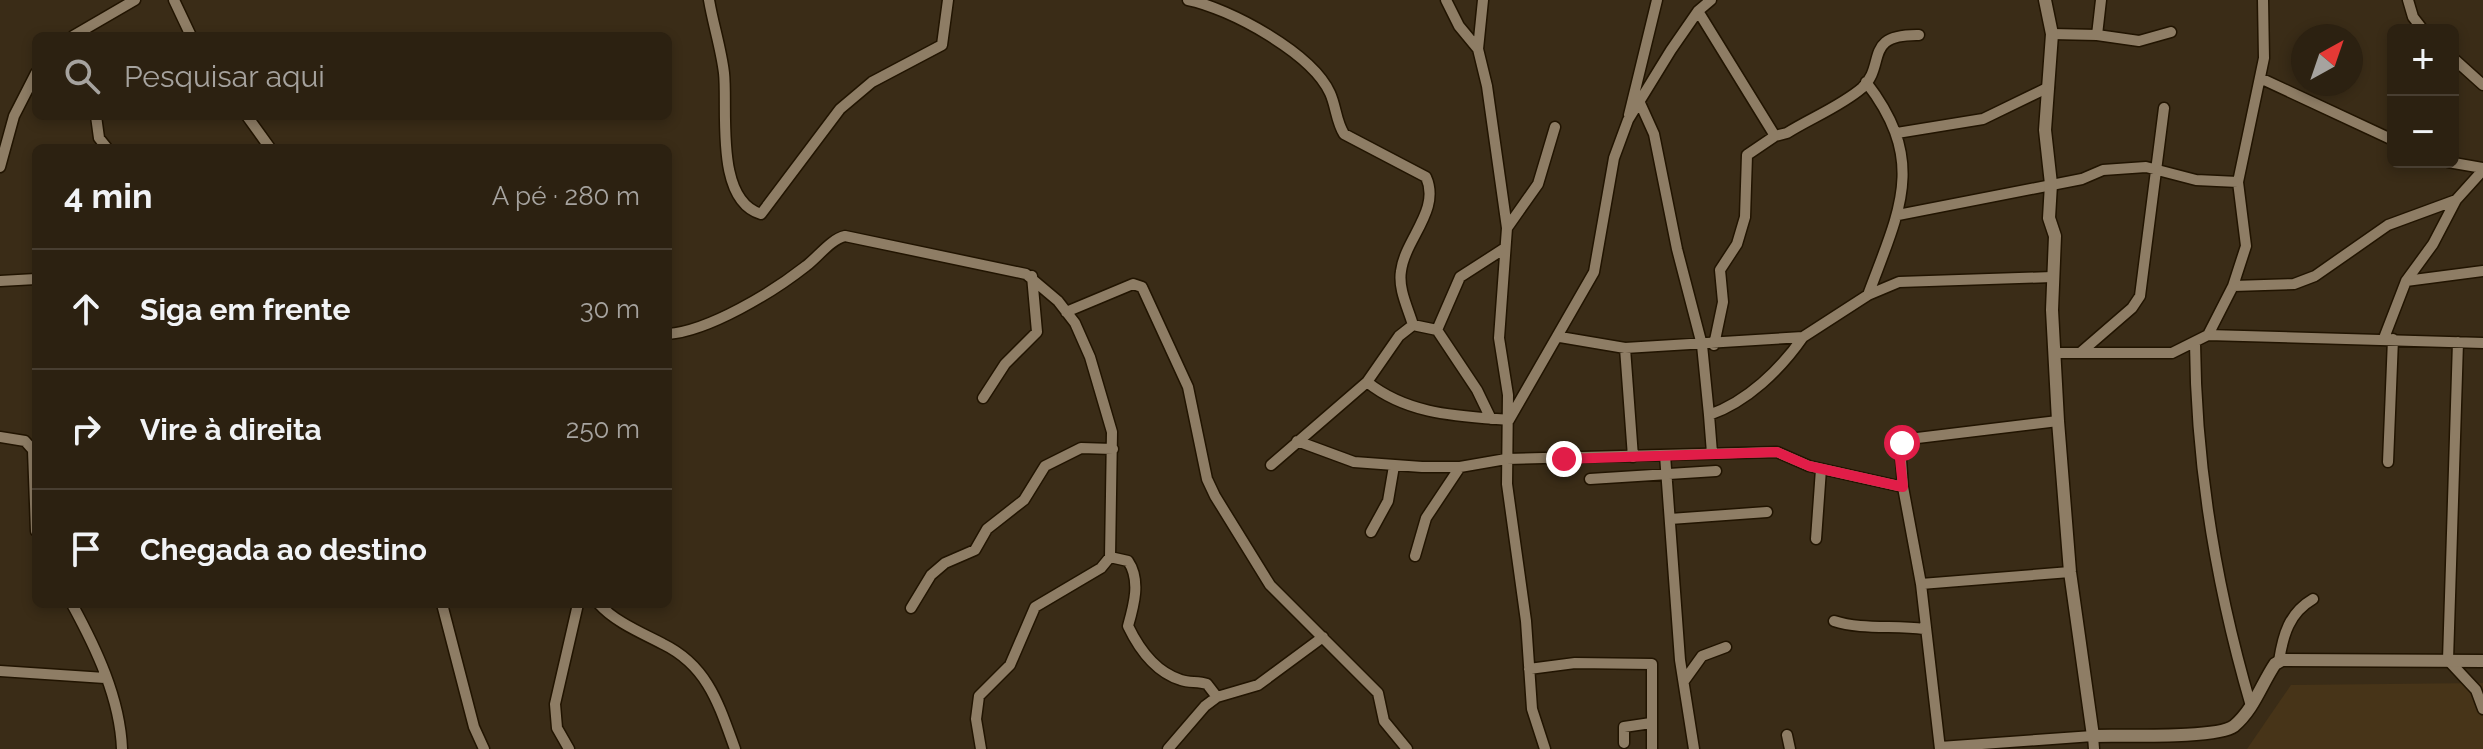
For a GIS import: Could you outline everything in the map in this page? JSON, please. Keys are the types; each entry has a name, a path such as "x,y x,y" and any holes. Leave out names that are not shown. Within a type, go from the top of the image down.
{"street":[{"path":"82,32 135,0"},
{"path":"174,0 189,32"},
{"path":"709,0 727,97 726,160 739,192 751,210 761,214 840,109 872,82 942,45 948,0"},
{"path":"1188,0 1226,10 1305,63 1331,93 1344,134 1426,177 1430,189 1428,206 1400,274 1413,325"},
{"path":"1446,0 1459,26 1478,49"},
{"path":"1483,0 1478,49 1487,86 1507,228 1499,338 1509,420 1506,459 1532,709 1545,749"},
{"path":"1509,420 1560,337 1594,272 1614,158 1628,120 1657,0"},
{"path":"1628,120 1698,11 1711,0"},
{"path":"2045,0 2052,34 2045,130 2051,184 2049,216 2055,236 2052,277 2058,421 2070,572 2094,742"},
{"path":"2097,35 2101,0"},
{"path":"2055,353 2161,354 2195,343 2208,335 2217,324 2246,246 2238,182 2260,78 2266,32 2263,0"},
{"path":"2408,0 2418,24"},
{"path":"1698,11 1775,136"},
{"path":"2052,34 2097,35 2139,41 2171,32"},
{"path":"1714,345 1723,302 1720,270 1737,244 1745,217 1747,155 1866,82 1876,53 1890,40 1919,35"},
{"path":"2459,63 2483,85"},
{"path":"2260,78 2387,137"},
{"path":"0,167 14,116 32,81"},
{"path":"1866,82 1897,133 1902,154 1898,215 1868,295"},
{"path":"1897,133 1983,119 2049,87"},
{"path":"1640,103 1654,134 1677,249 1702,345 1712,453"},
{"path":"2080,353 2132,308 2140,296 2164,108"},
{"path":"97,120 99,138 104,144"},
{"path":"250,120 267,144"},
{"path":"1507,228 1538,184 1555,127"},
{"path":"2388,462 2388,338 2406,281 2433,244 2456,200 2483,169 2459,164"},
{"path":"1898,215 2082,179 2103,170 2157,168 2196,180 2238,182"},
{"path":"2233,286 2294,284 2315,276 2388,225 2456,200"},
{"path":"672,334 693,331 787,280 840,237 862,239 1032,276 1066,312 1090,357 1108,417 1113,449 1110,557 1101,568 1043,599 1035,607 1010,665 979,696 976,719 981,749"},
{"path":"1437,330 1456,281 1505,248"},
{"path":"2406,281 2483,271"},
{"path":"983,398 1005,364 1037,332 1032,276"},
{"path":"1709,415 1722,410 1778,370 1803,337 1868,295 1899,282 2052,277"},
{"path":"0,281 32,279"},
{"path":"1066,312 1133,284 1142,287 1188,387 1210,487 1264,577 1378,693 1387,727 1407,749"},
{"path":"1271,465 1367,382 1399,336 1413,325 1437,330 1477,390 1491,419"},
{"path":"2208,335 2483,343"},
{"path":"1560,337 1625,348 1714,345 1803,337"},
{"path":"2458,342 2448,660 2476,690 2483,709"},
{"path":"2195,343 2205,475 2228,617 2251,706"},
{"path":"1625,348 1633,457"},
{"path":"1367,382 1388,399 1412,407 1447,415 1509,420"},
{"path":"2058,421 1906,440 1899,450 1921,584 1940,748 2094,742 2221,732 2235,725 2251,706 2279,661 2287,626 2301,607 2313,599"},
{"path":"0,437 25,441 32,449"},
{"path":"1297,441 1345,460 1394,466 1460,467 1506,459 1777,452 1821,469 1903,487"},
{"path":"911,608 931,575 945,563 975,550 987,529 1024,500 1045,466 1081,448 1113,449"},
{"path":"1665,455 1684,681 1694,749"},
{"path":"1371,532 1388,501 1394,466"},
{"path":"1415,556 1426,518 1460,467"},
{"path":"1816,539 1821,469"},
{"path":"1590,479 1716,471"},
{"path":"1670,519 1767,512"},
{"path":"1110,557 1128,561 1133,569 1136,604 1128,626 1142,651 1161,671 1182,681 1207,684 1217,697"},
{"path":"1921,584 2070,572"},
{"path":"74,608 99,658 117,714 122,749"},
{"path":"443,608 474,727 484,749"},
{"path":"569,749 557,728 555,704 577,608"},
{"path":"608,608 683,656 700,671 713,689 735,749"},
{"path":"1834,621 1850,626 1882,624 1924,629"},
{"path":"1168,749 1179,740 1199,711 1217,697 1258,685 1323,637"},
{"path":"1684,681 1702,656 1726,647"},
{"path":"2279,661 2483,661"},
{"path":"1529,669 1575,663 1652,664 1652,749"},
{"path":"0,671 105,678"},
{"path":"1624,743 1624,727 1651,723"},
{"path":"1787,735 1790,749"}],"shaded area":[{"path":"2483,683 2483,749 2247,749 2291,685"}],"route":[{"path":"1564,459 1777,452 1805,465 1903,487 1899,450 1902,443"}]}
